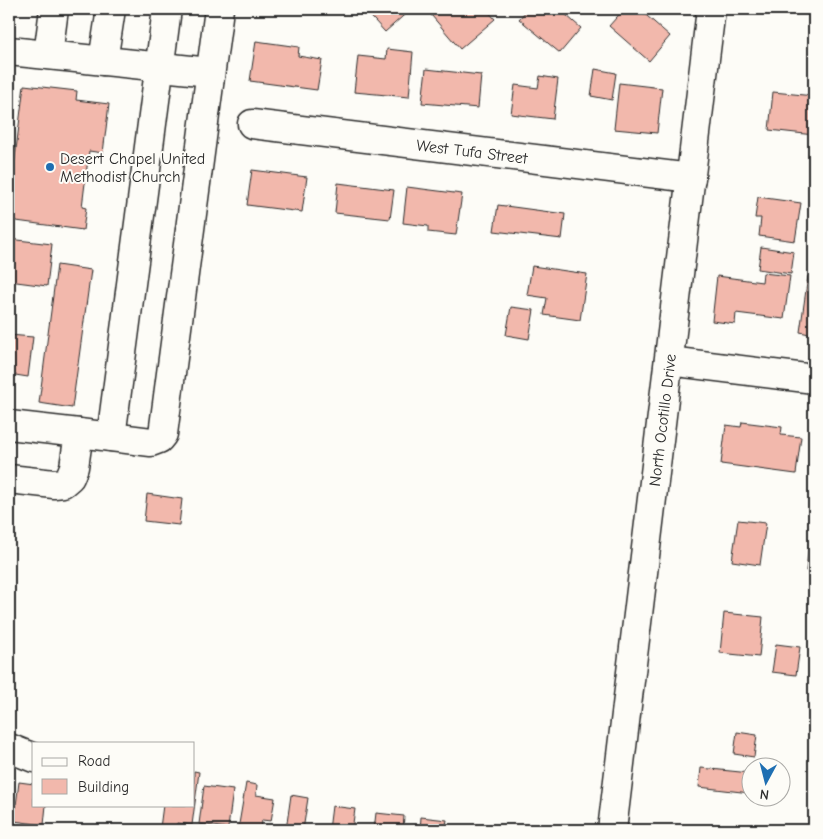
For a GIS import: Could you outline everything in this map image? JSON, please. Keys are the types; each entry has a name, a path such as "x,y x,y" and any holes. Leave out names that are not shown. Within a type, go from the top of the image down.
{"street":[{"path":"48,55 54,9"},
{"path":"103,61 111,9"},
{"path":"111,437 167,9"},
{"path":"9,425 151,442 159,440 163,434 219,9"},
{"name":"North Ocotillo Drive","path":"612,830 711,9"},
{"path":"9,51 210,72"},
{"name":"West Tufa Street","path":"252,124 691,178"},
{"path":"669,361 814,379"},
{"path":"9,479 54,484 63,483 70,477 74,467 79,433"},
{"path":"9,748 32,757"}],"building":[{"path":"364,9 411,9 385,32"},
{"path":"426,9 486,9 495,19 460,49"},
{"path":"528,9 559,9 581,28 560,53 519,19"},
{"path":"624,9 639,9 670,36 649,61 609,26"},
{"path":"256,41 299,47 298,56 322,60 317,90 250,81"},
{"path":"387,49 413,52 409,97 354,92 358,56 386,59"},
{"path":"426,69 481,75 478,108 422,103"},
{"path":"595,69 616,73 612,100 591,96"},
{"path":"540,76 558,79 553,119 511,114 515,85 538,88"},
{"path":"619,83 662,88 657,133 614,129"},
{"name":"Desert Chapel United Methodist Church","path":"24,85 77,91 76,100 109,104 103,153 89,151 82,207 86,208 83,230 9,220 9,197 13,198 14,182 12,182"},
{"path":"773,92 814,96 814,135 769,130"},
{"path":"252,170 307,177 302,212 247,205"},
{"path":"338,183 394,190 390,219 335,213"},
{"path":"407,187 462,194 456,235 428,232 428,226 403,223"},
{"path":"758,197 801,203 795,241 759,236 761,218 755,218"},
{"path":"498,205 565,214 562,239 494,231"},
{"path":"9,239 52,244 47,286 9,281"},
{"path":"761,247 794,252 791,274 758,269"},
{"path":"57,265 91,270 72,408 39,403"},
{"path":"532,266 587,274 580,320 544,315 547,298 527,295"},
{"path":"763,273 790,276 784,319 736,313 735,324 712,321 717,276 762,282"},
{"path":"808,276 814,277 814,335 800,332"},
{"path":"511,307 534,310 529,339 506,335"},
{"path":"9,335 33,337 28,377 9,374"},
{"path":"742,422 782,427 781,435 801,437 796,474 721,464 726,425 741,427"},
{"path":"147,494 182,499 179,525 144,521"},
{"path":"738,520 766,523 760,565 732,561"},
{"path":"809,543 814,544 814,572 806,571"},
{"path":"724,613 763,617 759,657 720,653"},
{"path":"776,644 800,647 796,675 772,672"},
{"path":"737,732 757,735 754,756 734,754"},
{"path":"701,768 740,772 740,792 699,787"},
{"path":"195,771 199,772 195,802"},
{"path":"19,782 32,784 32,806 46,806 44,825 14,821"},
{"path":"246,783 257,785 256,795 275,798 271,821 262,820 261,830 238,830"},
{"path":"204,786 233,790 228,828 199,824"},
{"path":"291,795 308,798 303,830 286,830"},
{"path":"163,806 195,806 192,825 177,823 176,830 160,828"},
{"path":"332,806 355,809 352,830 329,830"},
{"path":"376,813 404,816 403,830 374,830"},
{"path":"421,817 447,820 445,830 420,830"},
{"path":"503,827 536,830 503,830"}],"place":[{"name":"Desert Chapel United Methodist Church","path":"50,167"}]}
